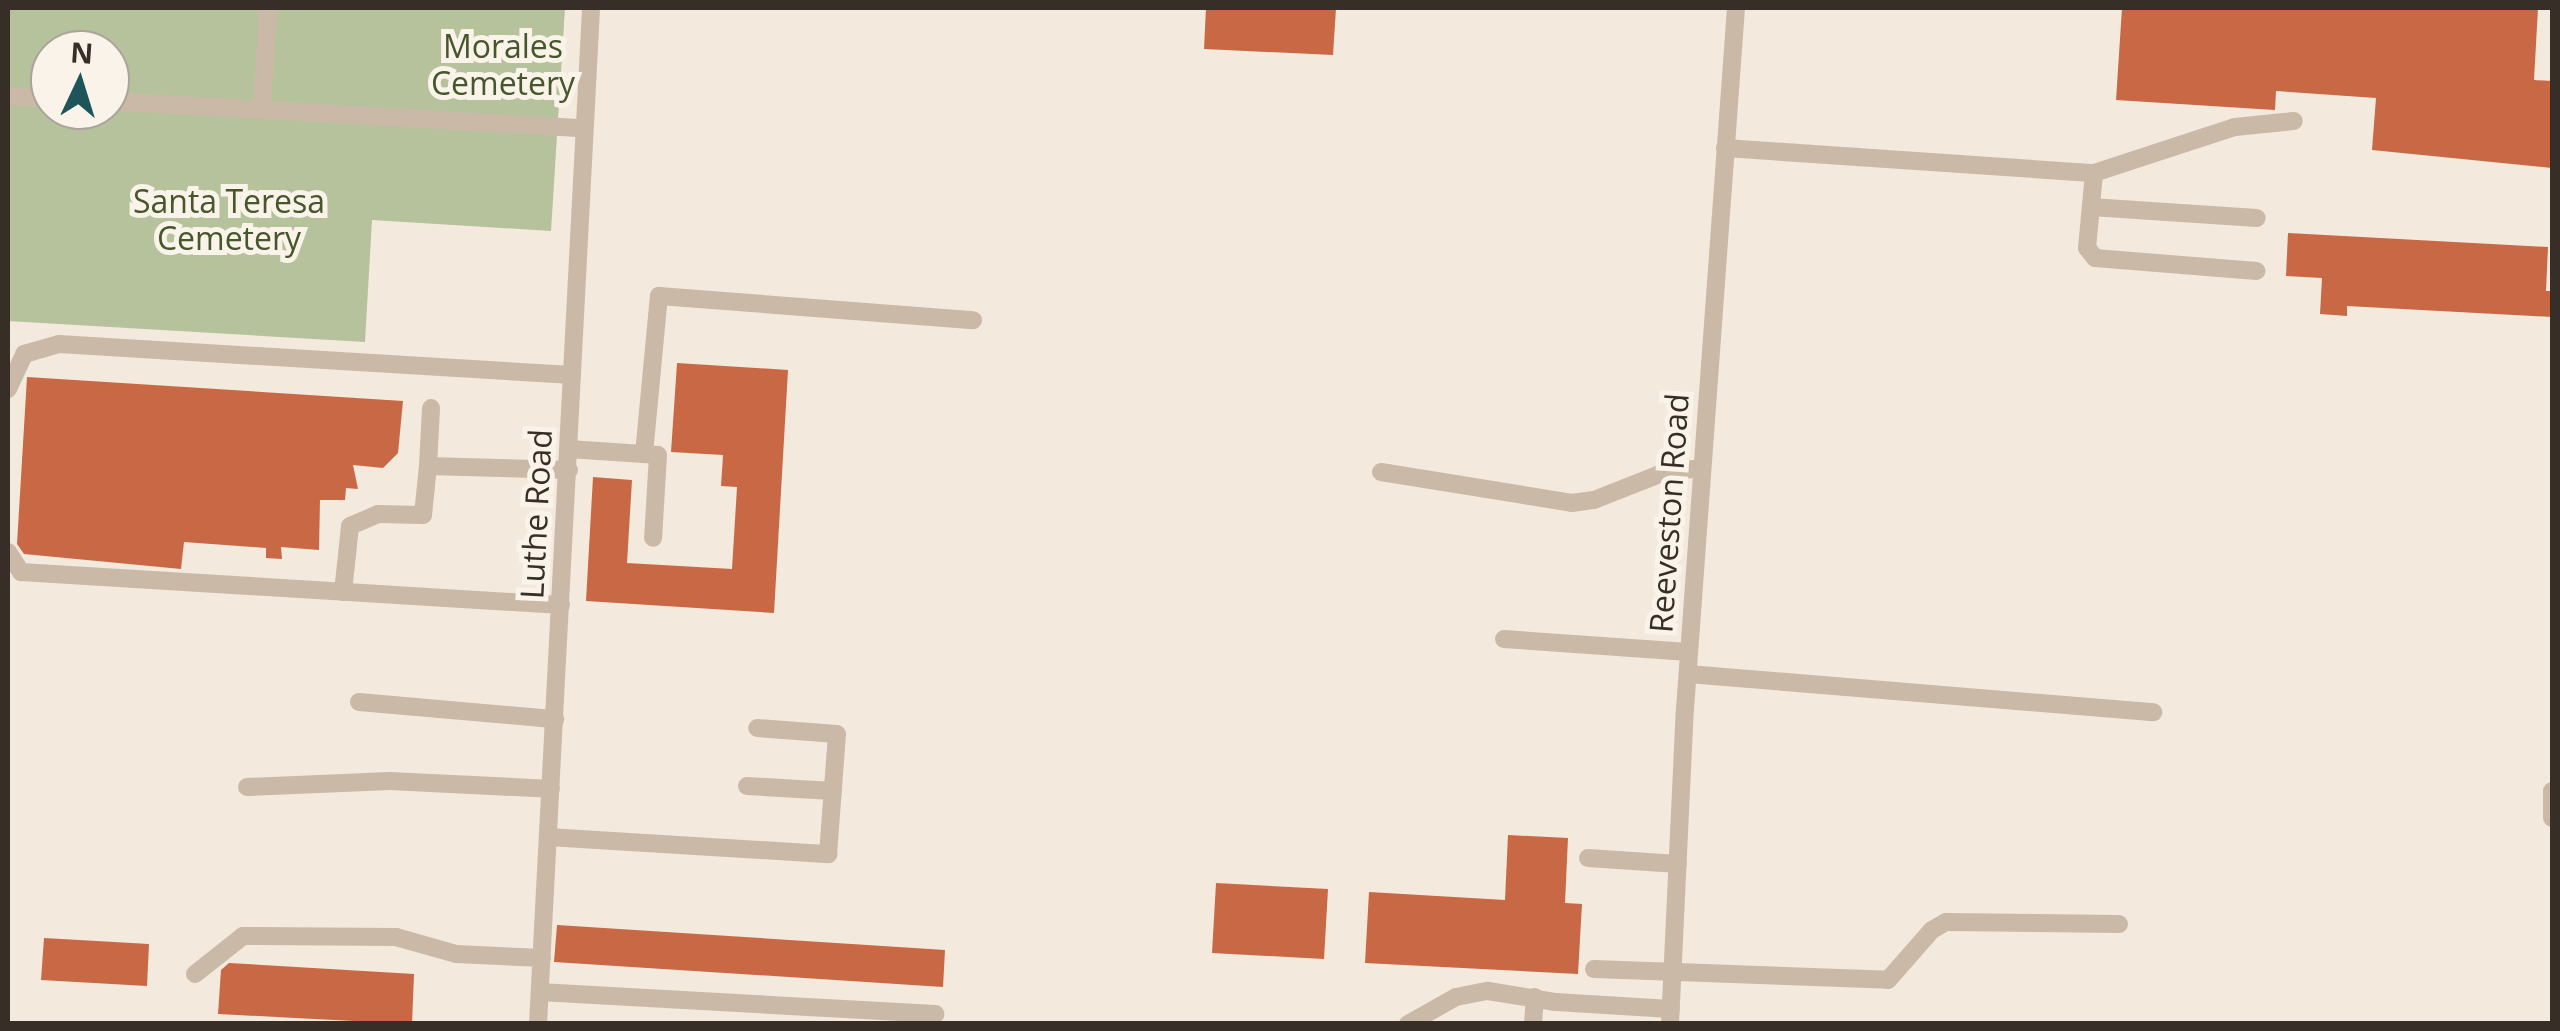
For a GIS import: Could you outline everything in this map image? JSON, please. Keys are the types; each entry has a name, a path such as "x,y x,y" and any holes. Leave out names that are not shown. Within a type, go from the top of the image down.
{"street":[{"path":"262,110 268,8"},
{"name":"Luthe Road","path":"538,1024 590,8"},
{"name":"Reeveston Road","path":"1671,1016 1688,674 1736,8"},
{"path":"130,102 582,128"},
{"path":"1725,148 2094,173 2235,127 2294,121"},
{"path":"2094,173 2087,248 2095,258 2256,271"},
{"path":"2091,207 2257,218"},
{"path":"644,454 660,296 974,320"},
{"path":"8,343 24,354"},
{"path":"8,389 24,354 60,344 572,375"},
{"path":"343,592 350,526 378,514 423,515 431,408"},
{"path":"569,449 658,455 653,538"},
{"path":"428,466 568,470"},
{"path":"1381,472 1572,503 1594,500 1665,472 1702,468"},
{"path":"8,552 22,572 561,605"},
{"path":"1504,639 1690,652"},
{"path":"1688,674 2152,712"},
{"path":"359,702 555,718"},
{"path":"548,837 828,854 837,734 756,728"},
{"path":"247,787 390,781 551,789"},
{"path":"747,786 833,791"},
{"path":"2552,791 2552,818"},
{"path":"1588,858 1678,864"},
{"path":"1594,969 1888,980 1932,930 1946,922 2120,924"},
{"path":"195,974 243,936 396,937 456,954 542,958"},
{"path":"1408,1024 1456,996 1488,991 1671,1016"},
{"path":"540,992 935,1014"},
{"path":"1533,1024 1535,997"}],"green space":[{"name":"Santa Teresa Cemetery","path":"8,8 565,8 551,231 372,220 365,342 8,321"}],"building":[{"path":"1206,8 1336,8 1333,55 1204,49"},
{"path":"2122,8 2538,8 2534,80 2552,81 2552,168 2372,150 2376,98 2276,91 2275,110 2116,100"},
{"path":"2288,233 2548,247 2546,291 2552,291 2552,317 2347,306 2347,316 2320,314 2322,278 2286,276"},
{"path":"677,363 788,370 774,613 586,601 593,477 632,480 627,563 732,569 737,487 721,486 723,455 671,452"},
{"path":"27,377 403,401 398,453 383,468 353,465 358,489 346,488 345,500 320,500 319,550 281,547 282,559 266,558 266,548 184,542 181,569 24,554 17,544"},
{"path":"1508,835 1568,838 1565,903 1582,904 1578,974 1365,963 1369,892 1505,900"},
{"path":"1216,883 1328,889 1324,959 1212,953"},
{"path":"557,925 945,950 943,987 554,962"},
{"path":"44,938 149,944 147,986 41,980"},
{"path":"229,963 414,974 412,1024 218,1014 221,970"}],"park label":[{"name":"Morales Cemetery","path":"503,66"}]}
